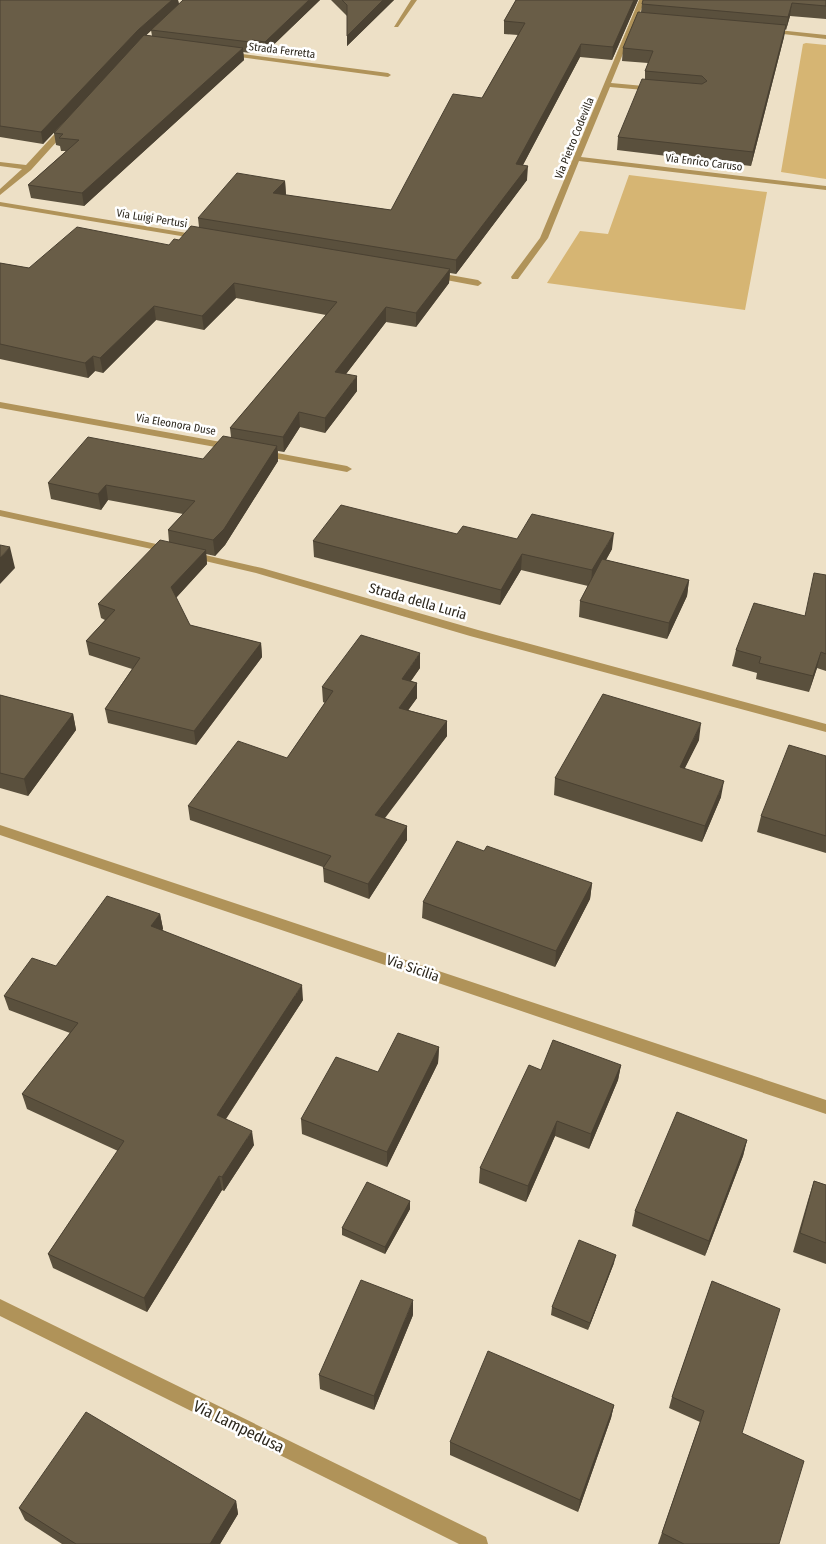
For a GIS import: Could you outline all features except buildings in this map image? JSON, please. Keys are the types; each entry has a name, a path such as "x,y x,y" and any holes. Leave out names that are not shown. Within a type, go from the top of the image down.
{"street":[{"path":"396,26 414,0"},
{"name":"Via Pietro Codevilla","path":"515,277 544,238 642,0"},
{"path":"633,20 643,20"},
{"path":"758,31 826,36"},
{"name":"Strada Ferretta","path":"221,54 388,75"},
{"path":"608,85 663,90"},
{"path":"0,193 28,168 69,125"},
{"name":"Via Enrico Caruso","path":"578,159 826,188"},
{"path":"0,164 28,168"},
{"name":"Via Luigi Pertusi","path":"0,204 205,238"},
{"path":"419,273 478,283"},
{"name":"Via Eleonora Duse","path":"0,405 347,469"},
{"name":"Strada della Luria","path":"0,513 258,570 474,633 826,728"},
{"name":"Via Sicilia","path":"0,830 826,1107"},
{"name":"Via Lampedusa","path":"0,1307 479,1544"}],"shaded area":[{"path":"803,44 826,45 826,179 781,172"},
{"path":"629,175 767,192 745,310 547,283 580,231 608,234"}]}
